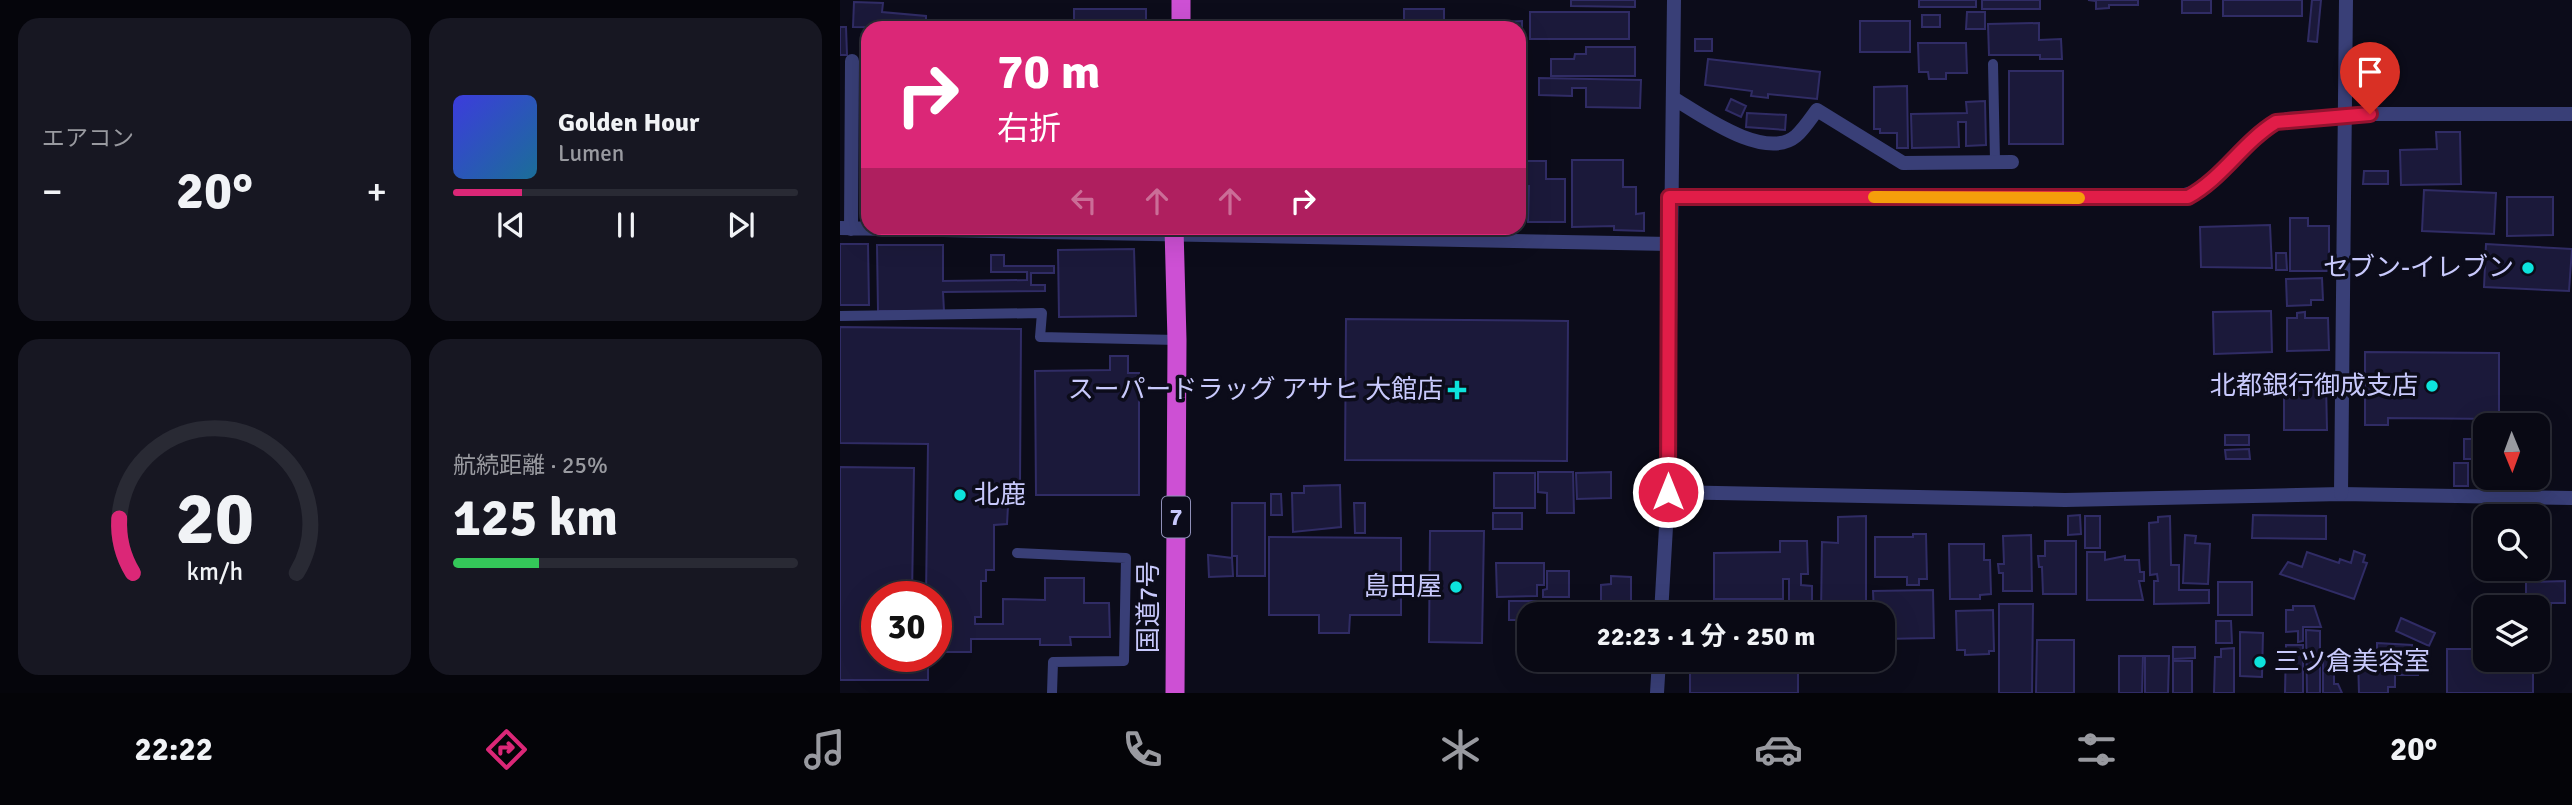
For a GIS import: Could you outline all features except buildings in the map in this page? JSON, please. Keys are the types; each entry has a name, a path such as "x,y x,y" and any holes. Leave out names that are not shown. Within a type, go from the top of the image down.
{"highway":[{"path":"1181,0 1181,21"},
{"name":"国道7号","path":"1174,235 1177,340 1175,693"}],"street":[{"path":"1662,602 1668,492 1669,197 1674,0"},
{"path":"2341,494 2346,0"},
{"path":"846,228 852,61"},
{"path":"1672,98 1738,136 1763,142 1784,143 1796,136 1817,110 1903,163 2012,162"},
{"path":"1669,197 2188,197 2212,180 2265,129 2276,122 2345,115 2572,114"},
{"path":"1447,235 1670,244"},
{"path":"1668,492 2065,500 2341,494 2572,498"},
{"path":"1657,693 1658,672"}],"lane":[{"path":"1993,64 1995,162"},
{"path":"840,316 1042,313 1040,337 1177,340"},
{"path":"1017,553 1126,558 1124,661 1053,662 1052,693"}],"slow traffic":[{"path":"1874,197 2079,198"}],"place":[{"name":"セブン-イレブン","path":"2528,268"},
{"name":"北都銀行御成支店","path":"2432,386"},
{"name":"スーパードラッグ アサヒ 大館店","path":"1457,390"},
{"name":"北鹿","path":"960,495"},
{"name":"島田屋","path":"1456,587"},
{"name":"三ツ倉美容室","path":"2260,662"}],"route":[{"path":"1668,492 1669,197 2188,197 2212,180 2265,129 2276,122 2370,114"}]}
